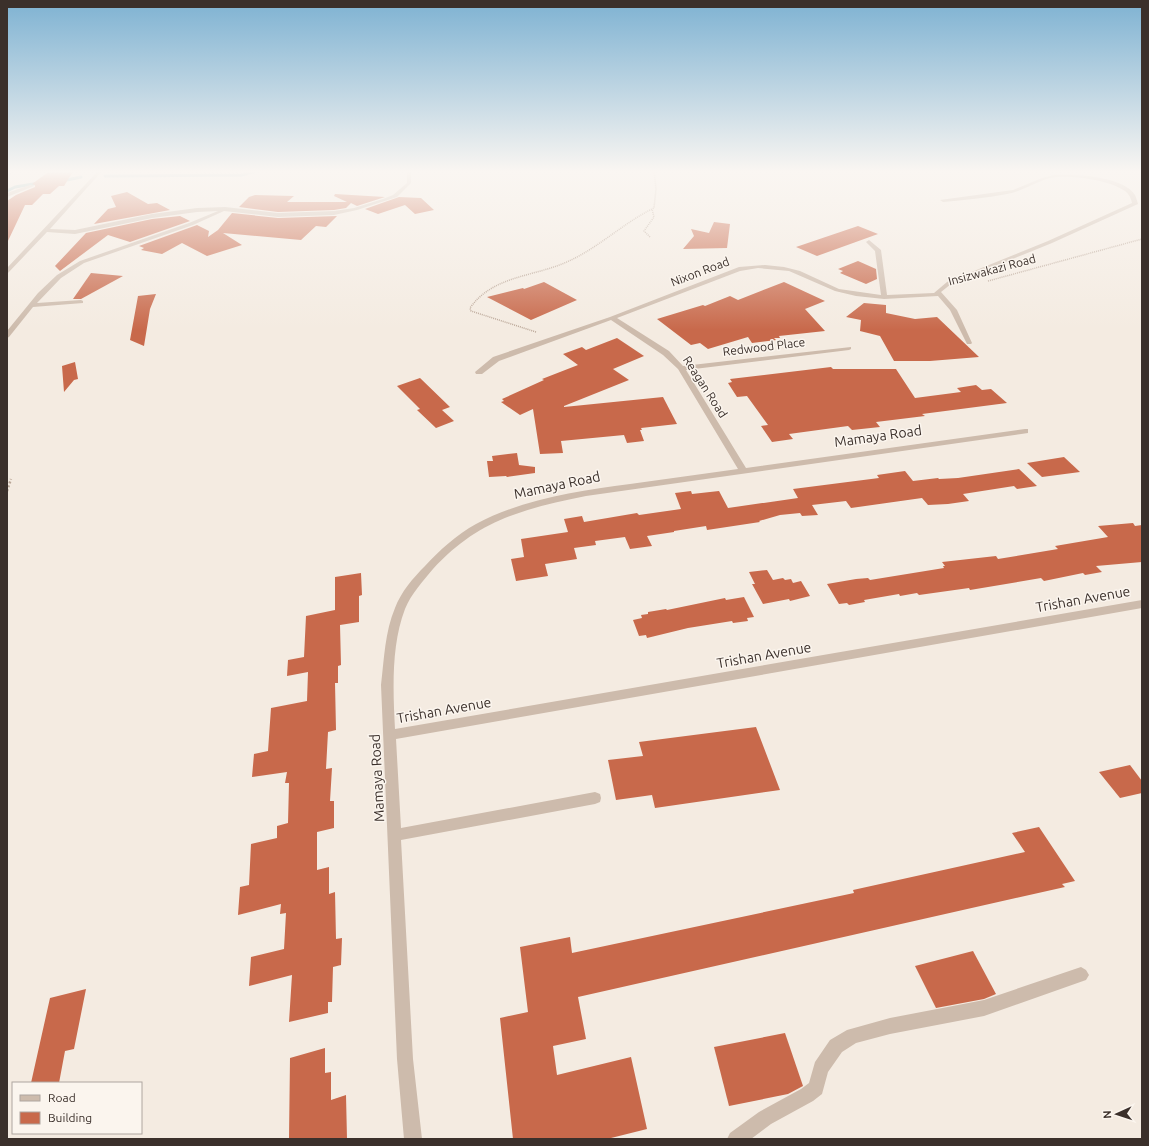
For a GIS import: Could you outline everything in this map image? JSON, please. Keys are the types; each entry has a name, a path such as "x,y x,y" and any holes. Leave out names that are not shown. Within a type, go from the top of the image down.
{"street":[{"path":"8,270 52,223"},
{"path":"46,230 75,232 116,223"},
{"path":"7,336 47,286 66,270 82,262 192,223"},
{"path":"969,343 953,308 948,301 937,292 938,289 1091,223"},
{"path":"869,242 878,250 884,297"},
{"name":"Nixon Road","path":"479,372 496,359 612,318 739,269 753,267 778,267 791,270 842,292 902,298 939,294"},
{"path":"32,305 81,302"},
{"name":"Reagan Road","path":"612,318 666,353 681,368 743,470"},
{"name":"Redwood Place","path":"681,368 849,348"},
{"name":"Mamaya Road","path":"413,1139 405,1059 387,685 392,635 400,608 414,585 435,560 450,546 496,516 535,503 586,493 1025,430"},
{"name":"Trishan Avenue","path":"390,735 1142,604"},
{"path":"395,835 595,798"},
{"path":"736,1139 765,1118 807,1095 816,1088 821,1068 836,1046 853,1036 890,1026 984,1008 1081,975"}],"path":[{"path":"550,339 509,322 472,311 470,308 474,302 500,282 543,271 590,251 631,223"},
{"path":"649,223 644,231 650,237"},
{"name":"Insizwakazi Road","path":"984,282 1142,239"},
{"path":"7,491 11,479"}],"building":[{"path":"7,223 16,223 7,243"},
{"path":"131,223 183,223 130,242 108,235 60,271 55,266 86,233"},
{"path":"223,223 330,223 326,227 316,226 301,240 223,233 242,245 207,256 182,243 162,254 141,250 144,248 139,246 197,225 209,231 208,237 218,230"},
{"path":"713,223 730,224 727,248 683,249 694,236 691,229 709,233"},
{"path":"858,226 878,234 817,256 796,247"},
{"path":"858,261 876,269 877,279 866,284 840,273 843,271 838,269"},
{"path":"91,273 123,276 81,299 73,299"},
{"path":"544,282 577,300 531,320 487,297 524,289"},
{"path":"784,282 825,301 805,309 825,331 779,336 780,338 774,338 776,340 752,343 748,337 708,349 700,343 691,345 657,319 703,305 705,306 730,296 738,300"},
{"path":"156,294 150,309 144,346 130,340 138,296"},
{"path":"864,303 886,305 886,313 915,319 937,317 979,357 930,361 894,361 880,336 860,331 861,320 846,317"},
{"path":"617,338 644,356 613,369 629,380 564,407 663,397 677,424 641,428 642,430 640,430 644,441 627,443 624,435 561,441 563,453 540,454 533,409 520,415 501,402 504,401 502,399 544,380 542,379 578,365 563,354 582,347 586,350"},
{"path":"75,362 78,379 74,380 64,392 62,366"},
{"path":"831,367 833,369 896,369 915,398 961,392 957,388 976,385 982,390 991,389 1007,403 922,414 925,416 876,422 880,427 852,430 848,426 789,434 793,439 772,442 761,426 768,425 747,396 737,397 728,383 732,382 730,379"},
{"path":"420,378 450,407 442,410 454,421 436,428 417,410 420,409 397,386"},
{"path":"517,453 519,465 535,467 535,473 507,477 489,477 487,461 493,461 492,456"},
{"path":"1064,457 1080,472 1042,477 1027,463"},
{"path":"1019,469 1037,486 1017,489 1014,486 963,494 969,501 948,504 928,505 922,498 851,508 846,501 812,505 818,515 802,516 800,513 780,515 759,521 760,522 707,530 706,526 674,531 647,536 652,546 630,549 625,537 595,541 596,545 574,548 577,559 545,564 548,576 516,581 511,559 524,557 521,539 568,532 564,519 582,516 584,522 637,513 639,515 681,509 675,493 691,491 692,494 719,491 728,508 798,498 793,489 879,478 877,475 905,471 913,481 938,478 958,478"},
{"path":"1133,523 1135,526 1142,525 1142,562 1096,566 1102,572 1085,575 1083,573 1044,581 1041,578 970,590 969,588 919,595 917,593 900,596 899,594 864,600 865,602 849,605 847,603 839,604 827,584 856,579 868,578 870,580 944,568 943,566 945,566 942,562 996,556 998,559 1058,549 1055,546 1108,537 1098,526"},
{"path":"767,570 773,580 783,578 785,580 791,579 793,583 801,581 810,596 790,601 789,599 763,604 752,584 755,584 749,572"},
{"path":"361,573 362,595 359,596 359,622 340,625 341,665 338,666 338,683 335,683 336,730 328,732 326,769 332,768 330,801 334,801 334,828 317,832 317,870 329,867 329,894 335,892 336,939 342,938 341,965 333,967 332,1002 328,1002 328,1013 289,1022 292,975 249,986 251,957 284,949 286,913 280,914 281,904 238,915 240,887 249,885 251,844 277,838 277,826 288,823 289,783 285,783 287,772 252,777 254,754 268,751 271,708 307,701 308,672 287,676 288,660 304,657 306,616 335,610 335,577"},
{"path":"744,597 754,617 747,618 748,621 733,623 732,621 688,628 647,638 646,635 639,636 633,620 642,618 641,615 648,614 648,612 667,610 725,598 726,600"},
{"path":"756,727 780,790 655,808 652,795 616,800 608,760 643,756 639,742"},
{"path":"1130,765 1142,781 1142,793 1120,798 1099,772"},
{"path":"1039,827 1075,881 1062,884 1065,887 578,997 586,1039 553,1046 557,1075 631,1057 647,1129 607,1139 513,1139 500,1018 528,1012 520,947 570,937 572,953 854,893 853,890 1025,852 1012,833"},
{"path":"973,951 996,994 984,999 936,1008 915,966"},
{"path":"86,989 74,1049 65,1051 59,1082 31,1082 50,998"},
{"path":"785,1033 803,1086 788,1094 729,1106 714,1047"},
{"path":"325,1048 325,1073 331,1072 331,1100 346,1095 347,1139 289,1139 290,1058"}]}
